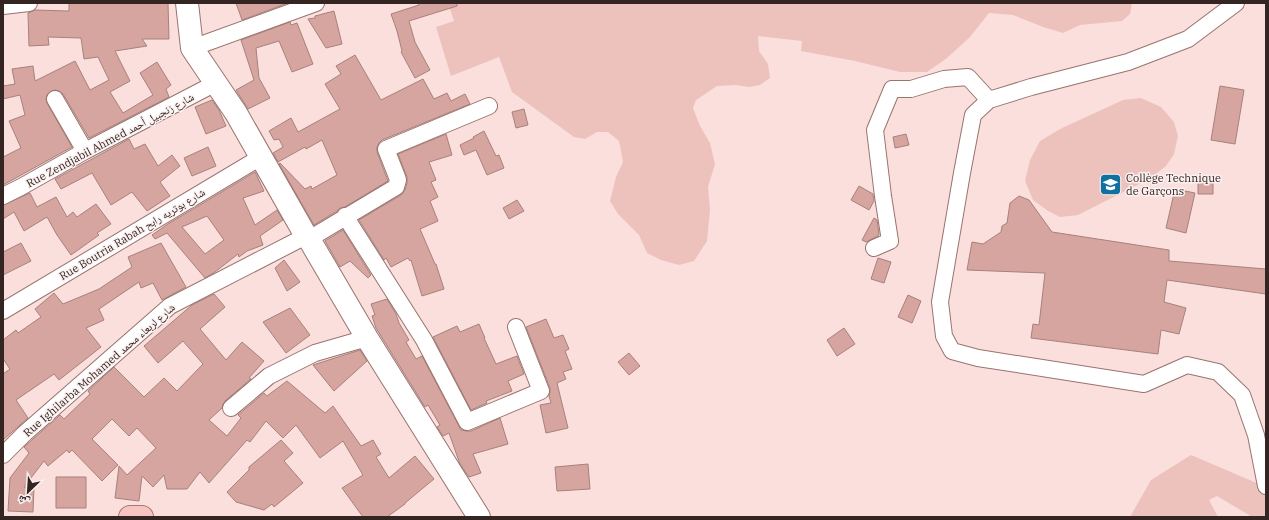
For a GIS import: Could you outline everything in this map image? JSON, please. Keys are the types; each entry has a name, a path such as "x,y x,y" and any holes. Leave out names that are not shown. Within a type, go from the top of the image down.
{"main road":[{"path":"187,3 192,48 236,113 366,338 479,517"},
{"path":"130,517 142,517"}],"street":[{"path":"3,6 29,3"},
{"path":"192,48 316,3"},
{"path":"1236,3 1188,39 1128,62 1031,87 989,100 974,115 962,173 940,302 944,336 952,351 978,358 1144,384 1187,364 1218,372 1242,395 1256,435 1266,486"},
{"path":"874,248 890,241 875,130 892,89 911,89 944,79 968,77 989,100"},
{"name":"Rue Zendjabil Ahmed شارع زنجبيل أحمد","path":"3,196 85,151 216,83"},
{"path":"55,99 85,151"},
{"name":"Rue Ighilarba Mohamed شارع لربعاء محمد","path":"3,455 25,433 170,306 307,237 396,187 398,184 397,177 386,149 489,106"},
{"name":"Rue Boutria Rabah شارع بوتريه رابح","path":"3,311 261,157"},
{"path":"346,216 424,340 467,422 541,391 516,327"},
{"path":"231,408 268,376 315,353 366,338"}],"shaded area":[{"path":"448,3 1132,3 1130,14 1122,21 1080,25 1063,33 1013,15 989,13 970,37 947,58 927,72 900,72 855,61 801,51 802,41 758,36 759,51 768,64 770,78 760,85 749,87 736,85 717,86 696,100 693,108 700,126 710,143 715,164 708,187 710,210 707,241 694,261 679,265 661,260 647,253 639,235 618,214 610,201 616,177 623,162 619,141 608,132 597,132 585,139 574,137 512,92 499,57 451,76 436,27 454,21"},
{"path":"1141,98 1161,107 1174,122 1178,136 1174,154 1166,166 1149,179 1078,215 1060,217 1048,211 1033,200 1025,181 1030,160 1040,141 1060,129 1123,100"},
{"path":"1191,455 1266,487 1265,517 1251,517 1217,496 1209,500 1218,517 1130,517 1151,480"}],"building":[{"path":"69,3 168,3 169,39 142,39 147,46 115,51 130,81 110,92 123,113 153,95 140,73 157,62 171,85 166,89 169,97 89,138 63,94 55,90 51,91 47,95 47,103 72,147 3,185 3,157 21,148 9,121 25,115 20,95 3,99 3,86 15,84 12,69 33,66 35,81 75,61 90,90 109,80 98,57 84,59 81,38 48,37 49,45 29,46 28,13 35,10 69,11"},
{"path":"236,3 288,3 242,20"},
{"path":"418,3 457,3 457,6 409,21 415,42 430,70 415,78 401,52 397,31 391,14 419,5"},
{"path":"334,11 342,44 326,48 308,19"},
{"path":"290,22 291,25 297,23 313,64 292,72 279,41 256,48 259,78 270,98 248,109 236,90 254,80 241,40"},
{"path":"355,55 381,100 423,79 434,99 447,93 451,101 465,94 470,104 382,140 377,147 377,152 388,181 345,207 340,208 314,225 279,164 280,163 305,189 311,186 312,189 337,175 322,140 306,149 305,147 278,162 273,153 283,147 279,139 274,140 269,131 291,118 298,132 340,109 325,84 341,74 336,66"},
{"path":"1220,86 1244,90 1235,144 1211,140"},
{"path":"212,100 219,110 226,126 206,134 195,107"},
{"path":"524,109 528,125 516,128 512,112"},
{"path":"484,131 496,156 499,155 504,168 487,175 476,150 464,155 460,145"},
{"path":"446,134 452,155 429,162 436,180 431,182 438,197 430,201 438,221 420,229 436,264 444,289 422,296 411,260 410,261 408,258 391,267 386,258 384,260 359,220 401,195 405,190 407,177 398,154"},
{"path":"906,134 909,145 895,148 893,137"},
{"path":"129,139 134,149 145,144 158,166 172,155 180,166 160,182 170,196 147,211 132,192 111,205 92,173 61,189 55,179"},
{"path":"208,147 216,166 192,176 184,158"},
{"path":"255,172 264,191 243,198 255,225 277,210 283,220 260,236 263,245 247,251 239,257 238,254 205,278 167,233 155,239 152,235","holes":["207,216 224,240 205,254 182,227"]},
{"path":"1198,181 1213,181 1213,194 1198,194"},
{"path":"859,186 873,194 874,201 869,210 851,200"},
{"path":"1175,189 1195,193 1186,233 1166,228"},
{"path":"30,193 37,207 56,197 67,217 73,212 77,217 96,204 111,224 97,233 99,235 71,255 47,217 24,231 14,212 3,219 3,205"},
{"path":"1019,196 1029,200 1052,232 1169,250 1169,261 1266,269 1266,294 1167,280 1164,302 1186,308 1179,334 1161,330 1158,354 1031,338 1033,324 1039,325 1045,273 967,270 972,242 983,244 1001,232 1002,226 1007,223 1010,203"},
{"path":"517,200 524,211 509,219 503,208"},
{"path":"874,218 877,220 879,234 866,242 862,240"},
{"path":"343,230 371,275 368,278 350,261 340,267 325,241"},
{"path":"21,243 31,261 3,275 3,252"},
{"path":"161,243 186,287 162,300 153,283 141,288 139,282 99,309 104,320 86,328 101,347 59,380 54,374 16,400 28,418 3,440 3,374 10,369 3,359 3,340 16,330 18,333 41,317 35,309 54,293 63,304 99,289 132,267 128,257"},
{"path":"878,258 891,262 884,283 871,279"},
{"path":"284,260 300,282 287,291 275,268"},
{"path":"214,294 225,307 200,329 226,360 242,342 264,361 249,378 251,379 225,401 222,408 209,420 227,436 241,418 238,415 264,393 267,396 287,381 325,413 333,406 361,446 373,440 381,454 376,457 389,478 415,456 434,479 405,504 387,517 363,517 342,488 363,475 343,441 320,458 296,425 283,438 266,421 250,442 247,440 209,483 200,472 187,489 167,489 164,475 153,487 142,476 139,501 115,498 119,466 127,475 156,448 137,428 129,436 112,419 92,439 118,465 102,481 72,450 69,453 67,450 48,466 44,461 24,487 34,488 33,512 8,511 10,478 29,453 24,447 60,415 64,419 90,394 88,391 114,367 144,397 164,378 177,391 203,364 183,341 158,363 144,346 192,305"},
{"path":"908,295 921,301 912,323 898,317"},
{"path":"387,299 409,340 406,342 416,359 422,356 461,430 471,431 500,418 508,444 473,454 481,473 469,477 460,464 449,433 443,436 437,427 440,425 428,405 425,407 376,328 372,316 375,315 371,304"},
{"path":"290,308 310,335 286,353 263,322"},
{"path":"546,319 554,338 563,335 569,349 565,351 572,369 563,372 566,379 557,383 568,428 546,433 540,405 551,403 549,396 550,388 526,327"},
{"path":"479,324 496,364 517,356 524,374 508,381 512,391 486,401 487,403 471,410 433,337 457,326 460,332"},
{"path":"844,328 855,344 837,356 827,340"},
{"path":"360,350 367,361 334,391 313,365"},
{"path":"629,353 640,366 629,375 618,362"},
{"path":"281,440 293,453 284,461 303,483 274,507 272,504 264,510 236,502 227,492 249,470 249,467"},
{"path":"588,464 590,489 557,491 555,467"},
{"path":"56,477 86,477 86,508 56,508"}],"place":[{"name":"Collège Technique de Garçons","path":"1110,184"}]}
